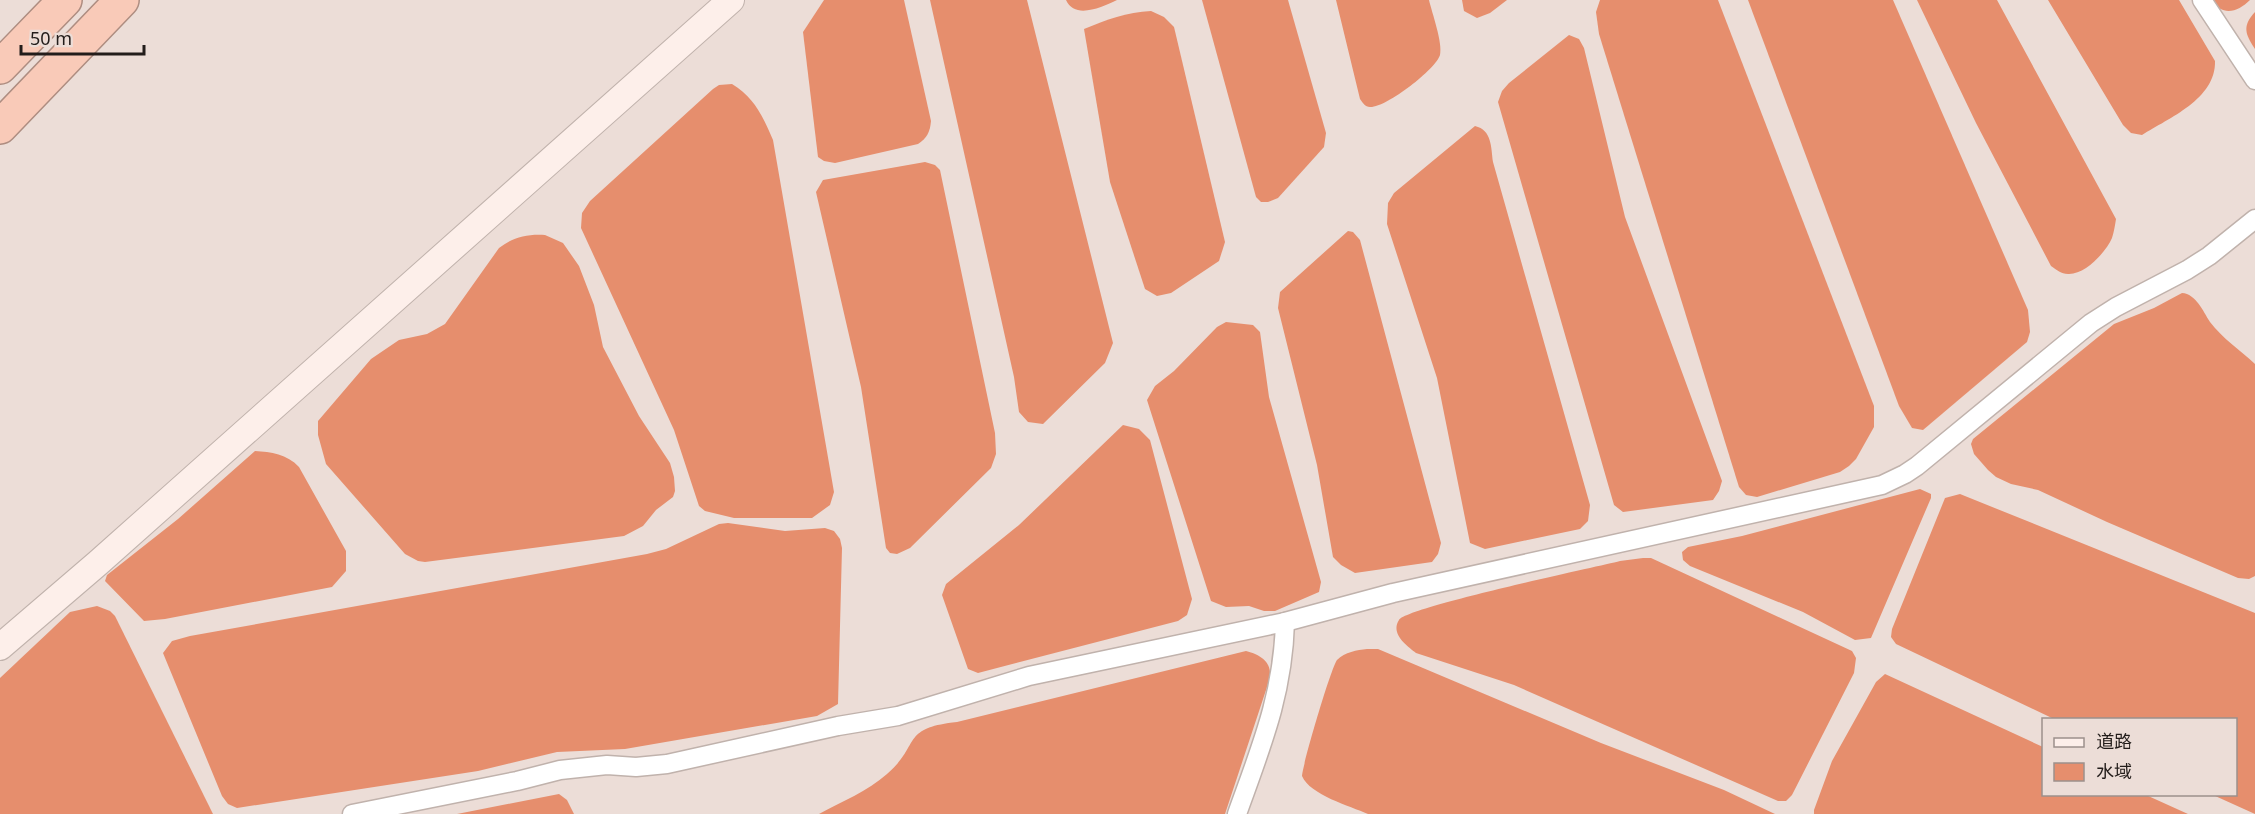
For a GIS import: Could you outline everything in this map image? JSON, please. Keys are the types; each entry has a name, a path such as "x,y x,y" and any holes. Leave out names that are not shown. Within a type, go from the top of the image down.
{"highway":[{"path":"0,67 65,0"},
{"path":"0,127 122,0"}],"street":[{"path":"0,647 731,0"},
{"path":"2202,0 2255,80"},
{"path":"352,814 517,781 560,770 607,765 636,767 667,764 838,726 898,716 1029,676 1285,622 1393,593 1892,481 1917,466 2084,328 2116,307 2209,256 2255,219"},
{"path":"1237,814 1277,698 1285,622"}],"water":[{"path":"824,0 904,0 931,121 927,134 918,144 835,163 818,157 803,32"},
{"path":"930,0 1027,0 1113,343 1105,363 1043,424 1028,422 1019,412 1014,377"},
{"path":"1066,0 1117,0 1082,11 1070,6"},
{"path":"1202,0 1288,0 1326,133 1324,147 1278,198 1268,202 1261,202 1256,197"},
{"path":"1336,0 1429,0 1440,43 1440,55 1430,69 1410,87 1377,106 1365,106 1360,99"},
{"path":"1462,0 1507,0 1490,13 1477,18 1464,11"},
{"path":"1600,0 1718,0 1874,406 1874,427 1856,459 1840,472 1757,497 1746,495 1739,487 1599,34 1596,12"},
{"path":"1748,0 1893,0 2028,310 2030,332 2027,342 1923,430 1912,428 1899,406"},
{"path":"1917,0 1997,0 2116,219 2109,244 2088,267 2068,274 2061,273 2051,266 1976,123"},
{"path":"2048,0 2179,0 2215,61 2208,86 2199,97 2177,114 2142,135 2131,133 2123,125"},
{"path":"2212,0 2250,0 2235,10 2225,11"},
{"path":"1151,11 1164,17 1174,27 1225,242 1219,261 1171,293 1157,296 1145,289 1110,182 1084,29 1125,15"},
{"path":"2255,12 2255,49 2246,30"},
{"path":"1569,35 1579,39 1584,48 1625,217 1722,481 1713,500 1623,512 1614,505 1498,102 1502,91 1509,83"},
{"path":"732,84 747,95 762,116 773,140 834,492 830,505 812,518 734,518 705,511 699,506 674,430 581,228 582,213 590,201 713,89 719,85"},
{"path":"1475,126 1485,131 1490,140 1493,162 1590,505 1588,521 1580,529 1485,549 1470,543 1437,378 1387,224 1388,203 1394,193"},
{"path":"925,162 935,165 940,170 995,433 996,454 991,468 910,548 897,554 890,553 886,548 861,387 816,192 823,180"},
{"path":"1348,231 1353,232 1360,240 1441,543 1438,554 1432,562 1355,573 1333,557 1317,465 1278,308 1280,292"},
{"path":"545,235 563,243 579,266 594,305 603,347 639,416 670,463 674,477 673,497 656,510 643,526 624,536 425,562 418,561 405,554 326,464 318,435 318,421 371,359 399,340 427,334 445,324 499,248 521,237"},
{"path":"2182,293 2191,296 2215,328 2255,364 2255,576 2249,579 2238,578 2038,490 2011,484 1996,477 1974,454 1971,444 1973,439 2114,324 2154,308"},
{"path":"1226,322 1253,325 1260,332 1269,397 1321,582 1319,592 1275,611 1264,611 1249,606 1226,607 1211,601 1147,400 1155,386 1174,371 1217,327"},
{"path":"1123,425 1139,429 1150,440 1192,599 1187,615 1178,621 978,673 968,669 942,595 946,584 1019,525"},
{"path":"255,451 284,456 299,467 346,551 346,571 332,587 144,621 105,581 107,575 178,519"},
{"path":"1920,489 1931,494 1931,498 1871,638 1855,640 1803,612 1690,566 1683,560 1682,552 1688,547 1742,536"},
{"path":"1960,494 2255,613 2255,814 2215,796 2237,796 2237,718 2052,718 1896,644 1891,637 1892,629 1945,498"},
{"path":"728,523 785,531 825,528 834,531 840,539 842,548 838,704 817,716 625,749 557,752 478,771 237,808 228,804 222,796 163,653 172,641 190,636 647,554 666,549 719,524"},
{"path":"1651,558 1852,651 1856,658 1854,673 1792,795 1786,801 1778,801 1514,685 1416,653 1398,635 1399,620 1433,606 1540,579"},
{"path":"97,606 110,611 115,616 213,814 0,814 0,678 70,612"},
{"path":"1378,649 1601,743 1724,790 1775,814 1368,814 1313,789 1302,776 1318,716 1337,660 1347,653"},
{"path":"1246,651 1267,663 1270,678 1225,814 819,814 880,780 897,764 913,739 927,729"},
{"path":"1885,674 2042,747 2042,796 2148,796 2188,814 1814,814 1832,761 1876,682"},
{"path":"559,794 567,800 574,814 457,814"}]}
